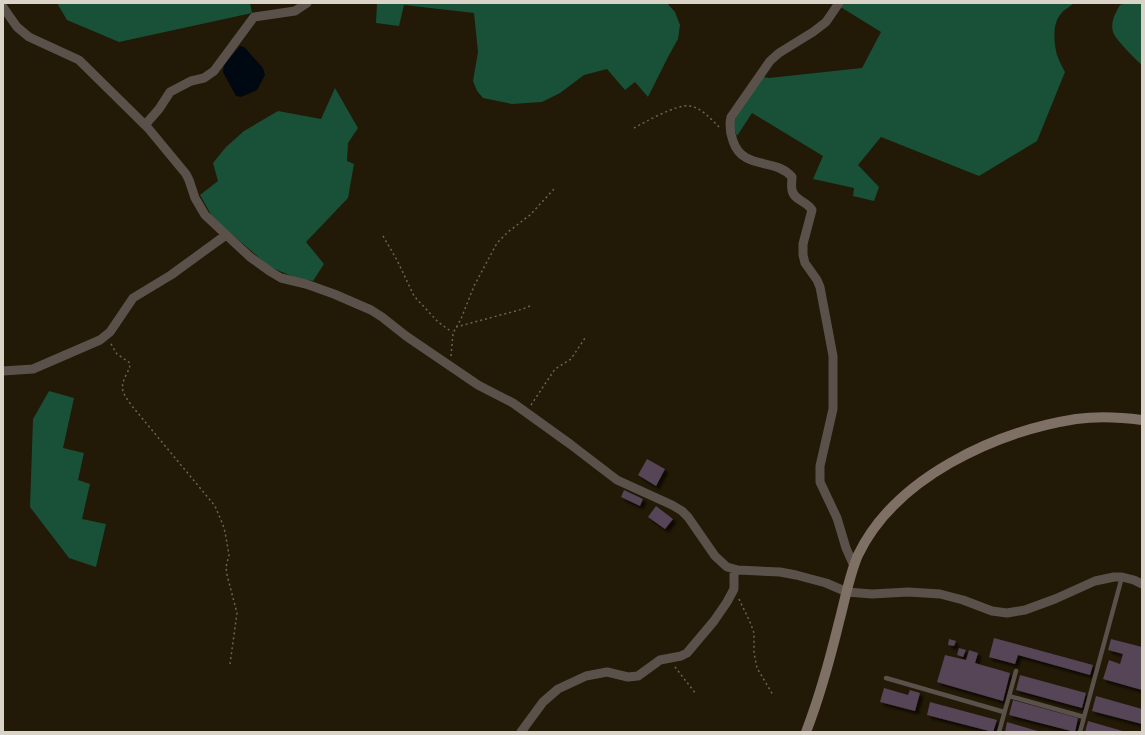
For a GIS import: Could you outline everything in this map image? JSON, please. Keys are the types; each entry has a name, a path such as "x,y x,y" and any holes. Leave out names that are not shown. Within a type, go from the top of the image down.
{"street":[{"path":"145,125 160,110 170,92 191,81 204,78 214,71 254,17 295,11 307,3"},
{"path":"839,3 826,22 779,53 765,67 731,117 729,125 735,149 744,157 771,166 792,176 792,188 794,195 808,204 812,210 803,244 802,255 820,287 833,356 833,409 820,466 820,482 837,518 846,548 854,566"},
{"path":"3,7 17,27 29,37 79,60 145,125 186,174 195,198 205,215 250,257 270,272 281,278 306,284 371,310 478,385 514,403 617,480 672,505 688,517 715,556 727,567 734,570 780,572 796,575 826,583 847,592 872,594 908,592 940,594 963,600 992,611 1007,613 1025,610 1048,602 1095,581 1122,577 1142,584"},
{"path":"3,371 33,370 100,340 110,332 133,298 171,275 226,235"},
{"path":"806,732 827,669 854,566 868,538 892,506 918,484 937,472 966,455 1009,437 1053,423 1077,419 1097,417 1142,420"},
{"path":"521,732 543,702 558,689 596,673 607,672 628,677 638,676 657,662 687,653 714,621 727,602 734,589 734,570"}],"lane":[{"path":"1080,732 1122,577"},
{"path":"999,732 1016,670"},
{"path":"886,678 1004,712"},
{"path":"1009,696 1084,717"}],"path":[{"path":"634,128 660,114 689,106 700,110 732,138"},
{"path":"451,366 453,332 461,319 474,286 497,243 508,232 530,216 554,189"},
{"path":"383,236 398,260 414,296 438,322 453,332"},
{"path":"456,327 523,309 532,305"},
{"path":"110,332 111,345 114,351 130,363 130,367 122,385 123,392 132,406 215,506 223,525 229,554 226,567 227,575 237,617 230,664"},
{"path":"526,412 555,369 571,359 585,338"},
{"path":"734,589 754,633 754,652 757,668 773,695"},
{"path":"669,659 696,694"}],"green space":[{"path":"57,3 250,3 252,13 119,42 67,20"},
{"path":"377,3 667,3 675,12 680,25 678,39 648,97 635,82 625,90 607,69 584,75 560,93 542,102 512,104 483,98 477,91 473,81 478,52 474,13 404,5 399,26 376,23"},
{"path":"834,3 1074,3 1061,13 1057,19 1054,35 1056,51 1065,72 1037,141 979,176 881,137 858,165 879,187 874,201 853,196 854,188 813,179 823,156 752,113 737,136 733,126 737,113 763,77 769,78 862,68 881,32"},
{"path":"1126,3 1142,3 1142,65 1121,44 1113,32 1112,25 1115,14 1120,5"},
{"path":"335,88 358,128 348,143 347,161 354,164 348,198 306,242 324,264 313,281 294,277 270,267 213,218 200,195 218,181 213,163 226,147 244,131 278,111 321,119"},
{"path":"49,391 74,398 63,448 84,453 78,480 90,484 82,519 106,524 96,567 69,558 30,507 33,419"}],"shaded area":[{"path":"240,46 244,47 263,68 265,75 257,90 241,97 236,96 223,72 224,65"}],"building":[{"path":"647,459 665,469 656,486 638,475"},
{"path":"624,490 643,499 640,506 621,497"},
{"path":"656,506 673,519 665,529 648,517"},
{"path":"994,638 1093,665 1090,675 1018,655 1015,664 989,657"},
{"path":"949,639 956,641 954,646 948,645"},
{"path":"1111,639 1142,647 1142,690 1103,679 1109,660 1120,664 1123,654 1108,650"},
{"path":"959,648 966,650 963,657 957,655"},
{"path":"969,650 978,653 975,663 1010,673 1003,701 937,682 945,655 966,660"},
{"path":"1020,675 1086,693 1082,708 1016,690"},
{"path":"884,688 908,695 910,690 920,693 915,711 880,702"},
{"path":"1096,696 1142,709 1142,724 1092,711"},
{"path":"1013,700 1078,718 1075,732 1009,715"},
{"path":"930,702 997,720 993,732 927,715"},
{"path":"1088,721 1126,732 1085,732"},
{"path":"1007,722 1041,732 1005,732"}]}
